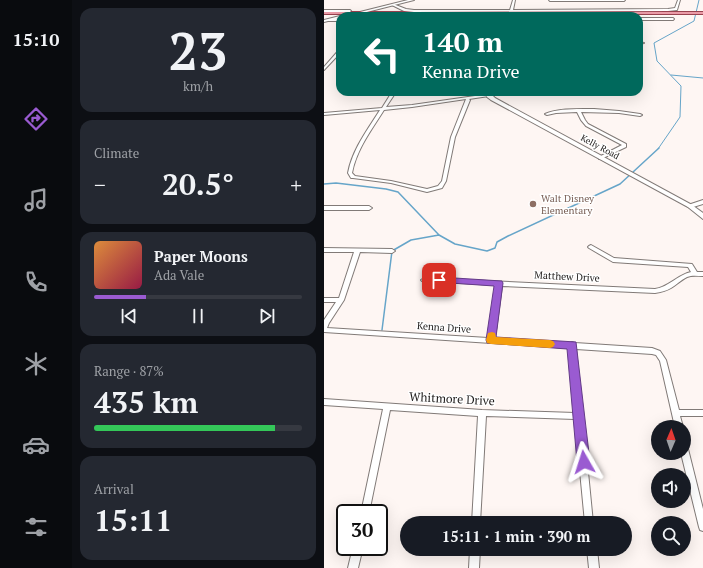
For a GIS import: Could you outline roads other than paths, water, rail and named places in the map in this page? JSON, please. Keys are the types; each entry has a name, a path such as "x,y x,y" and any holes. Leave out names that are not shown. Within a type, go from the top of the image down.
{"main road":[{"path":"324,12 336,12"},
{"path":"366,12 387,12"},
{"path":"643,16 703,13"},
{"path":"643,14 694,14 703,16"},
{"path":"325,19 336,18"}],"street":[{"path":"375,11 393,4 412,0"},
{"path":"511,10 514,0"},
{"path":"548,10 550,0 624,0"},
{"path":"393,4 410,10 674,10 679,0"},
{"path":"324,12 350,11"},
{"path":"643,19 673,19"},
{"path":"324,69 336,56"},
{"path":"391,96 351,166 349,170 351,176 391,182 430,191 436,189 444,181 450,149 462,112 468,100 467,98"},
{"path":"324,114 382,110 478,96"},
{"name":"Kelly Road","path":"491,96 493,99 690,206 703,217"},
{"path":"547,114 558,111 580,111 626,112 640,115"},
{"path":"580,111 583,120 587,125 624,144 624,146 601,158"},
{"path":"690,206 703,202"},
{"path":"324,208 369,208"},
{"path":"592,247 613,260 690,264 695,272 703,274"},
{"path":"324,250 392,251"},
{"path":"324,329 326,322 341,300 358,250"},
{"name":"Matthew Drive","path":"424,280 661,291 667,288 682,275 695,272"},
{"path":"491,340 499,283"},
{"path":"324,300 341,300"},
{"name":"Kenna Drive","path":"324,329 647,350 658,353 663,360 675,413"},
{"path":"572,345 588,516"},
{"name":"Whitmore Drive","path":"324,402 482,413 579,416"},
{"path":"367,504 387,407"},
{"path":"476,516 482,413"},
{"path":"677,420 675,413 703,413"},
{"path":"687,460 703,527"},
{"path":"354,568 356,556"},
{"path":"474,568 475,556"},
{"path":"593,556 594,568"}],"waterway":[{"path":"658,149 680,117 681,86 657,61 654,43 694,21 699,0"},
{"path":"671,75 703,78"},
{"path":"439,235 455,244 487,251 495,248 497,242 508,236 620,184 658,149"},
{"path":"324,184 336,183 386,189 398,192 439,235"},
{"path":"382,330 392,251 411,240 439,235"}],"place":[{"name":"Walt Disney Elementary","path":"533,204"}]}
